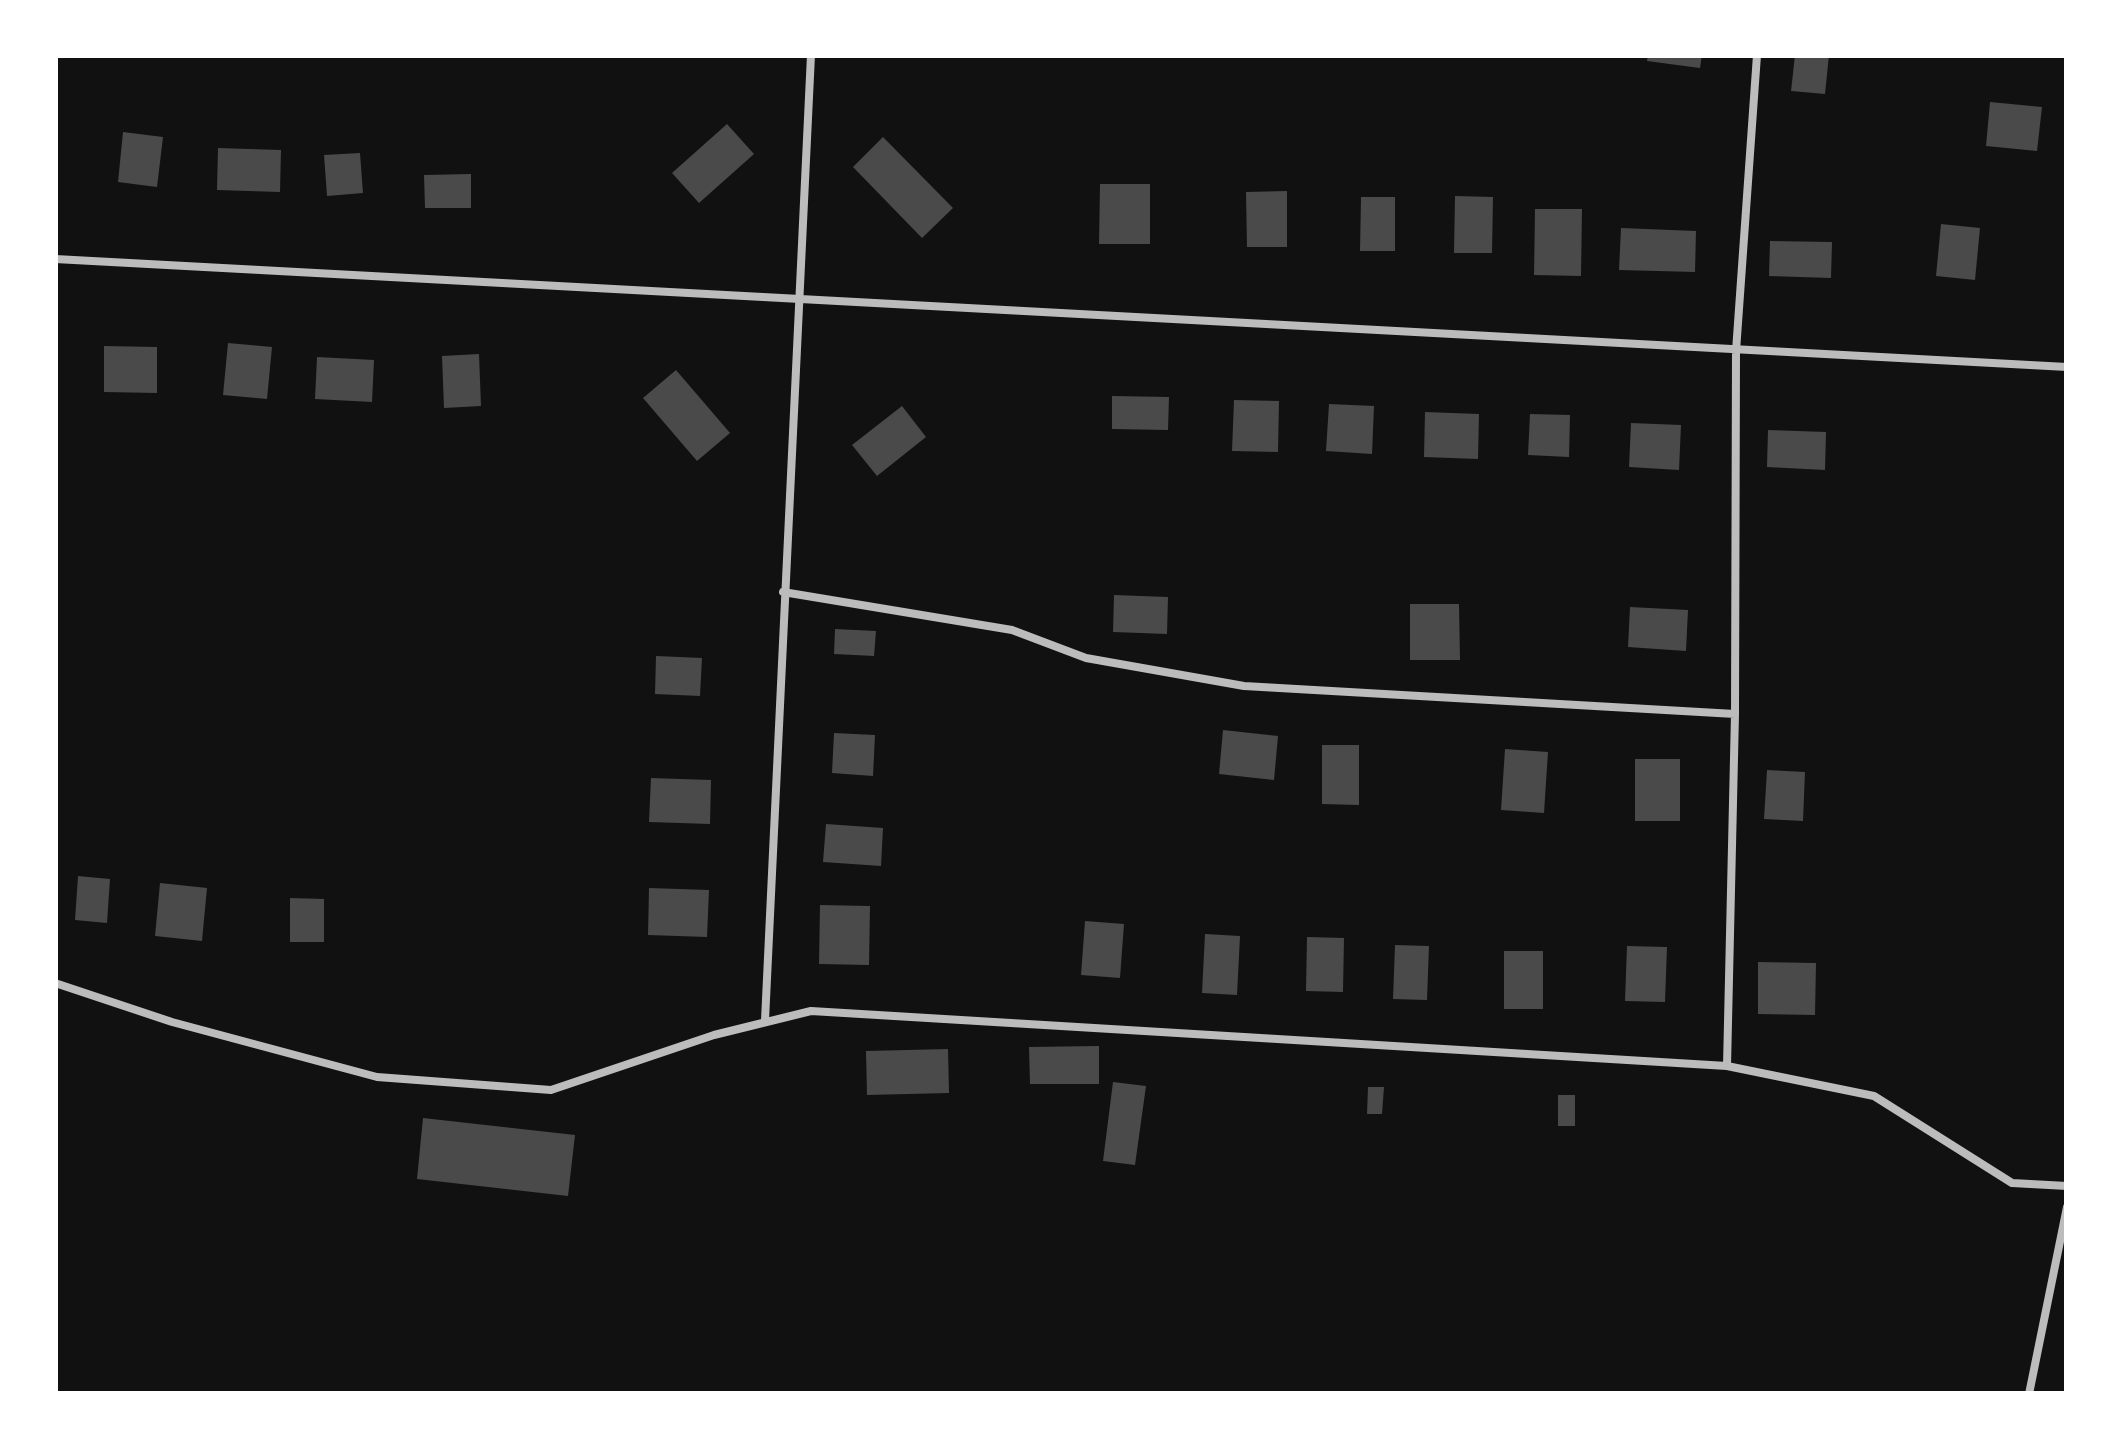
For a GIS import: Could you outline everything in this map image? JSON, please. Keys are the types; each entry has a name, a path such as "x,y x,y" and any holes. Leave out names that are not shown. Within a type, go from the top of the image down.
{"lane":[{"path":"765,1020 811,55"},
{"path":"1727,1066 1736,714 1736,351 1757,55"},
{"path":"55,259 2067,367"},
{"path":"784,592 1012,630 1086,658 1244,686 1736,714"},
{"path":"55,983 172,1022 376,1077 551,1090 765,1020 810,1011 1727,1066 1874,1096 2012,1184 2067,1186"},
{"path":"2029,1394 2067,1207"}],"building":[{"path":"1648,55 1702,55 1700,68 1647,61"},
{"path":"1795,55 1829,55 1825,94 1791,91"},
{"path":"1990,102 2042,107 2037,151 1986,146"},
{"path":"727,124 754,154 699,203 672,173"},
{"path":"123,132 163,137 157,187 118,182"},
{"path":"883,137 953,208 922,238 853,167"},
{"path":"218,148 281,150 280,192 217,190"},
{"path":"360,153 363,193 327,196 324,155"},
{"path":"471,174 471,208 425,208 424,175"},
{"path":"1100,184 1150,184 1150,244 1099,244"},
{"path":"1287,191 1287,247 1247,247 1246,192"},
{"path":"1455,196 1493,197 1492,253 1454,253"},
{"path":"1361,197 1395,197 1395,251 1360,251"},
{"path":"1535,209 1582,209 1581,276 1534,275"},
{"path":"1941,224 1980,228 1975,280 1936,276"},
{"path":"1621,228 1696,231 1695,272 1619,270"},
{"path":"1770,241 1832,242 1831,278 1769,276"},
{"path":"228,343 272,347 267,399 223,395"},
{"path":"104,346 157,347 157,393 104,392"},
{"path":"479,354 481,406 444,408 442,356"},
{"path":"317,357 374,360 372,402 315,399"},
{"path":"676,370 730,433 697,461 643,398"},
{"path":"1112,396 1169,397 1168,430 1112,429"},
{"path":"1234,400 1279,401 1278,452 1232,451"},
{"path":"1329,404 1374,406 1372,454 1326,451"},
{"path":"902,406 926,437 877,476 852,445"},
{"path":"1425,412 1479,414 1478,459 1424,457"},
{"path":"1530,414 1570,415 1569,457 1528,455"},
{"path":"1631,423 1681,425 1679,470 1629,467"},
{"path":"1768,430 1826,432 1825,470 1767,467"},
{"path":"1114,595 1168,597 1167,634 1113,632"},
{"path":"1410,604 1459,604 1460,660 1410,660"},
{"path":"1630,607 1688,610 1686,651 1628,647"},
{"path":"835,629 876,631 874,656 834,654"},
{"path":"656,656 702,658 700,696 655,694"},
{"path":"1223,730 1278,736 1274,780 1219,774"},
{"path":"834,733 875,735 873,776 832,773"},
{"path":"1322,745 1359,745 1359,805 1322,804"},
{"path":"1505,749 1548,752 1544,813 1501,810"},
{"path":"1635,759 1680,759 1680,821 1635,821"},
{"path":"1767,770 1805,772 1803,821 1764,819"},
{"path":"651,778 711,780 710,824 649,822"},
{"path":"826,824 883,828 881,866 823,862"},
{"path":"78,876 110,879 107,923 75,920"},
{"path":"160,883 207,888 202,941 155,936"},
{"path":"649,888 709,890 707,937 648,935"},
{"path":"290,898 324,899 324,942 290,942"},
{"path":"820,905 870,906 869,965 819,964"},
{"path":"1085,921 1124,924 1120,978 1081,975"},
{"path":"1205,934 1240,936 1237,995 1202,993"},
{"path":"1307,937 1344,938 1343,992 1306,991"},
{"path":"1395,945 1429,946 1427,1000 1393,999"},
{"path":"1627,946 1667,947 1665,1002 1625,1001"},
{"path":"1504,951 1543,951 1543,1009 1504,1009"},
{"path":"1758,962 1816,963 1815,1015 1758,1014"},
{"path":"1099,1046 1099,1084 1030,1084 1029,1047"},
{"path":"948,1049 949,1093 867,1095 866,1051"},
{"path":"1113,1082 1146,1086 1135,1165 1103,1161"},
{"path":"1368,1087 1384,1087 1382,1114 1367,1114"},
{"path":"1558,1095 1575,1095 1575,1126 1558,1126"},
{"path":"423,1118 575,1135 568,1196 417,1179"}]}
